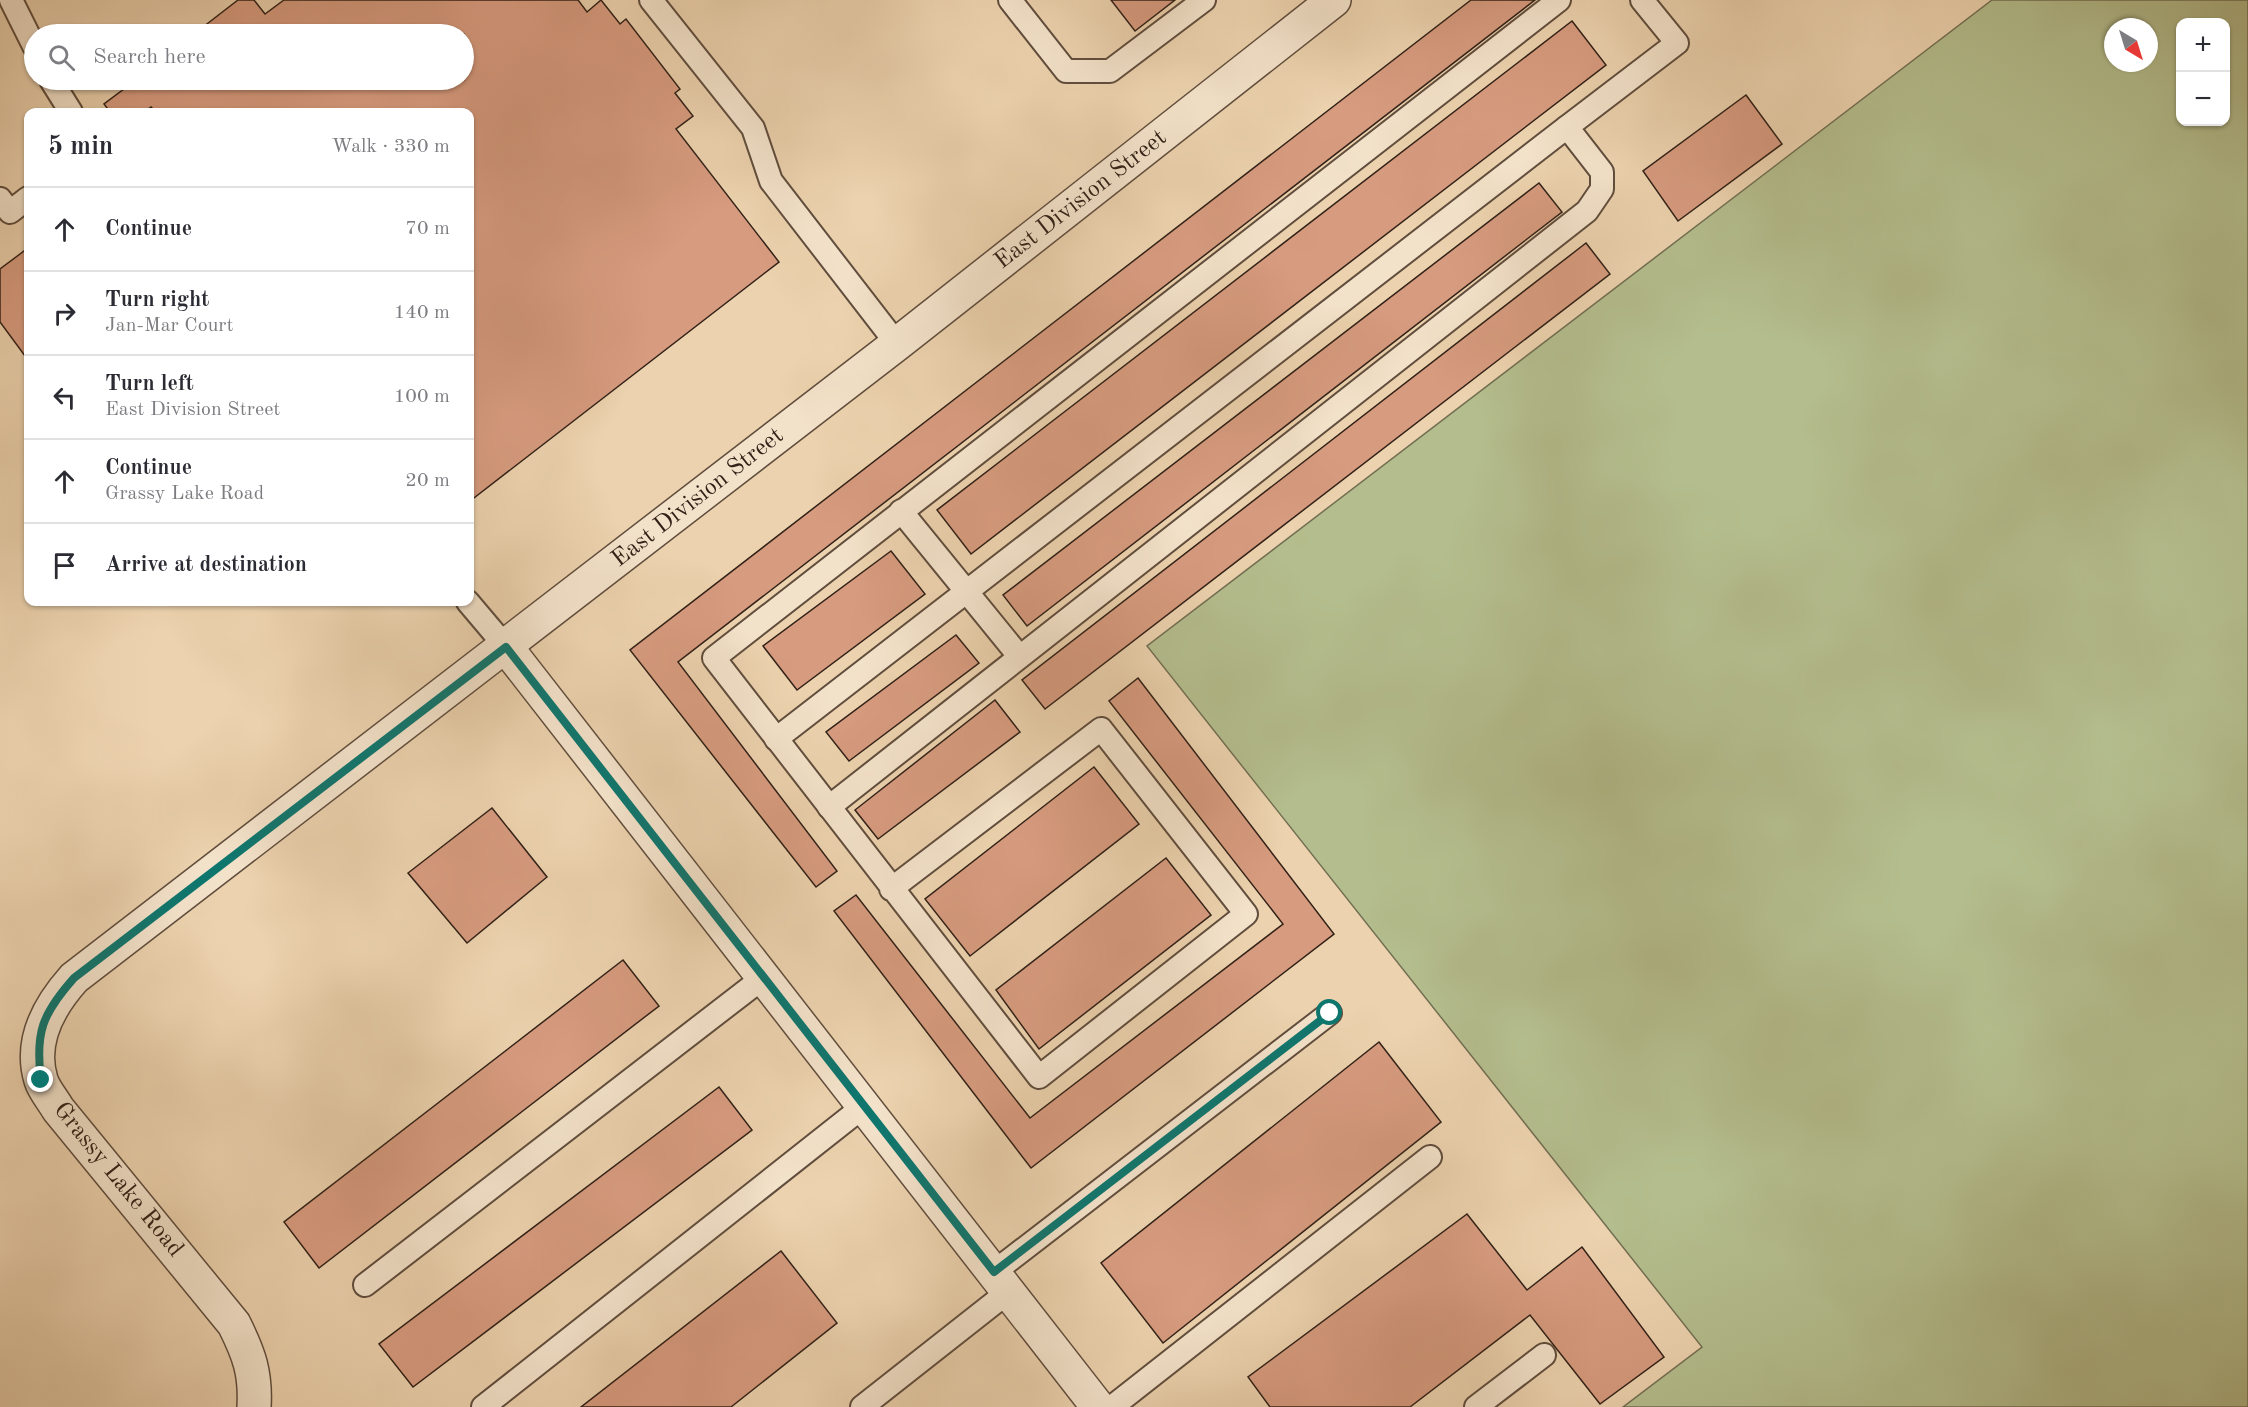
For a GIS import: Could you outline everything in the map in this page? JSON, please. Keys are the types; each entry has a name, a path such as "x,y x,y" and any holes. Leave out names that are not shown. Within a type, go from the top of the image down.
{"street":[{"name":"East Division Street","path":"60,994 74,978 1097,189 1334,0"},
{"path":"506,647 1098,1407"},
{"name":"Grassy Lake Road","path":"60,994 42,1026 38,1051 41,1080 58,1109 234,1324 249,1353 255,1384 254,1407"}],"lane":[{"path":"11,0 24,26"},
{"path":"651,0 753,128 771,181 897,344"},
{"path":"1010,0 1066,71 1110,71 1204,0"},
{"path":"891,889 1101,729 1246,914 1039,1077 891,889 714,658 1559,0"},
{"path":"776,739 1677,43 1642,0"},
{"path":"57,90 68,108"},
{"path":"829,807 1587,211 1602,189 1602,172 1567,127"},
{"path":"0,199 10,212 24,201"},
{"path":"901,511 1019,656"},
{"path":"471,606 506,647"},
{"path":"365,1285 764,977"},
{"path":"862,1407 1001,1282 1330,1013"},
{"path":"483,1407 864,1106"},
{"path":"1112,1407 1430,1157"},
{"path":"1476,1407 1544,1354"}],"green space":[{"path":"1992,0 2248,0 2248,1407 1623,1407 1702,1347 1147,646"}],"building":[{"path":"238,0 254,0 265,14 284,0 578,0 587,12 601,0 620,24 626,19 680,89 675,93 693,116 676,129 779,262 474,498 474,108 107,108 104,104 123,90 474,90 474,24 207,24"},
{"path":"1111,0 1175,0 1135,31"},
{"path":"1471,0 1535,0 678,662 837,871 816,887 630,650"},
{"path":"1572,21 1606,65 971,554 937,510"},
{"path":"1746,95 1782,144 1678,221 1643,171"},
{"path":"1539,183 1562,212 1027,626 1003,595"},
{"path":"1586,243 1610,274 1045,709 1022,680"},
{"path":"24,251 24,355 0,322 0,269"},
{"path":"891,551 925,594 797,690 763,646"},
{"path":"956,635 979,663 849,761 826,732"},
{"path":"1138,678 1334,934 1031,1168 834,911 856,895 1030,1118 1283,924 1109,701"},
{"path":"995,700 1020,732 878,839 855,810"},
{"path":"1094,767 1139,824 970,956 925,899"},
{"path":"492,808 547,877 467,943 408,873"},
{"path":"1166,858 1211,915 1039,1049 996,990"},
{"path":"623,960 659,1006 319,1268 284,1222"},
{"path":"1379,1042 1441,1122 1163,1343 1101,1263"},
{"path":"719,1087 752,1130 413,1387 379,1344"},
{"path":"1467,1214 1527,1290 1582,1247 1664,1357 1600,1404 1530,1315 1410,1407 1270,1407 1248,1377"},
{"path":"781,1251 837,1323 731,1407 581,1407"}],"route":[{"path":"41,1080 38,1051 42,1026 60,994 74,978 506,647 994,1272 1330,1013"}]}
